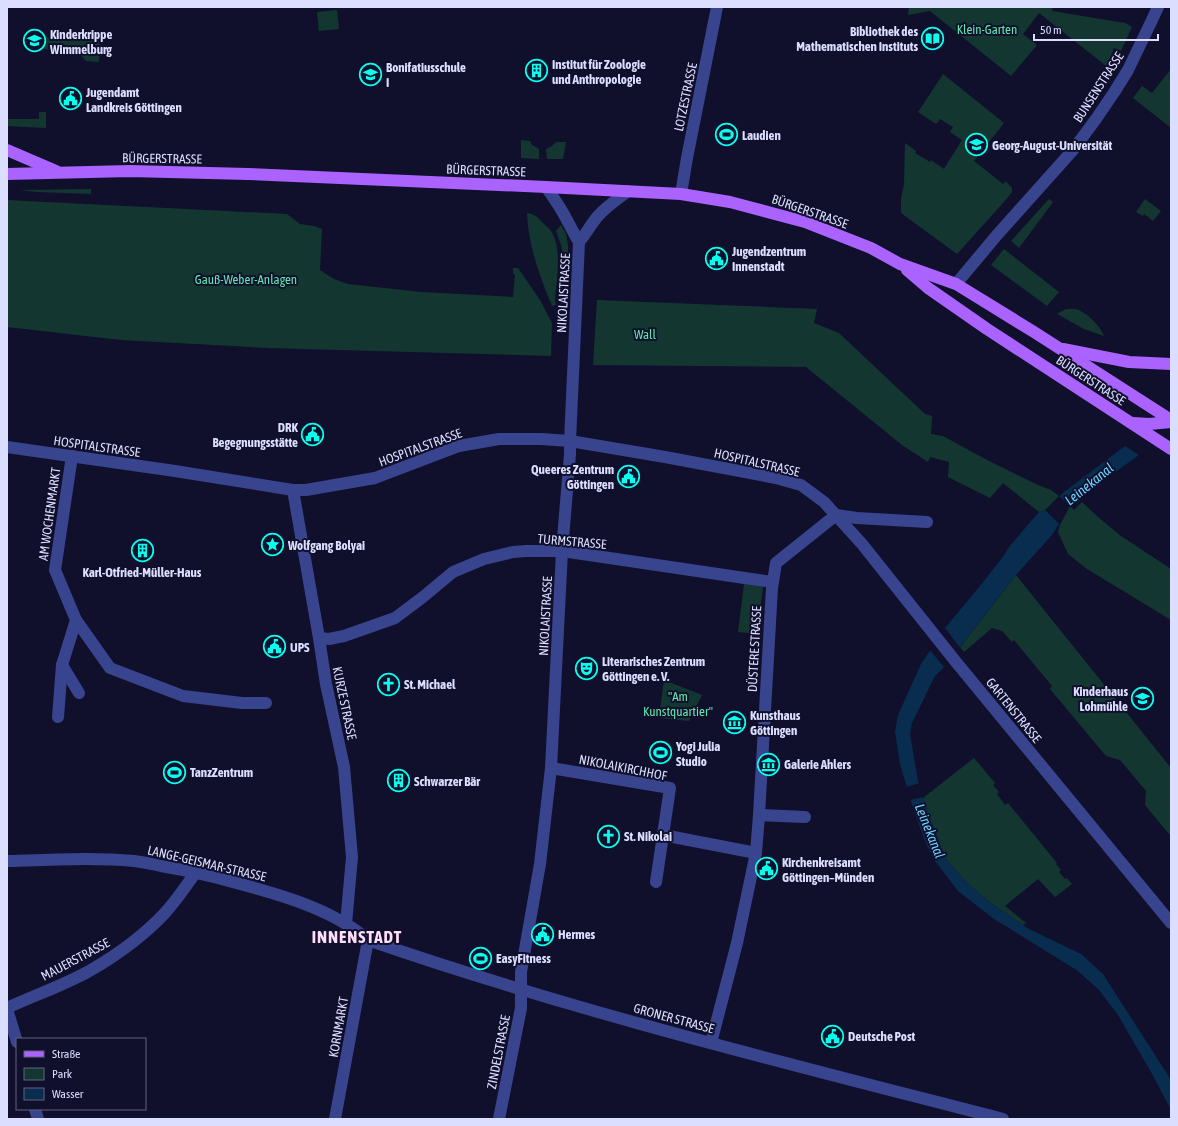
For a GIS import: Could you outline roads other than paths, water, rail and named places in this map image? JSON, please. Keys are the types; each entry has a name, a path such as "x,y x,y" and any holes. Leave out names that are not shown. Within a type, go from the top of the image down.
{"main road":[{"path":"7,150 59,172"},
{"name":"BÜRGERSTRASSE","path":"7,167 59,172"},
{"name":"BÜRGERSTRASSE","path":"7,174 130,171 195,172 546,186 681,194 730,202 806,222 871,248 900,264 956,284 1059,348 1171,422"},
{"name":"BÜRGERSTRASSE","path":"900,264 928,288 987,329 1171,449"},
{"path":"1059,348 1129,362 1171,364"},
{"path":"1132,423 1149,424 1171,422"}],"street":[{"name":"LOTZESTRASSE","path":"681,194 718,7"},
{"name":"BUNSENSTRASSE","path":"956,284 996,235 1073,150 1128,70 1158,7"},
{"name":"NIKOLAISTRASSE","path":"546,186 579,242"},
{"name":"NIKOLAISTRASSE","path":"521,989 521,972 540,864 551,768 562,551 570,454 579,242 600,214 628,191"},
{"name":"HOSPITALSTRASSE","path":"7,447 293,490 306,490 375,478 459,446 499,439 540,439 570,442 665,457 791,482 814,494 836,515"},
{"name":"AM WOCHENMARKT","path":"72,456 55,570 76,620 110,668 183,696 242,703 266,702"},
{"name":"KURZE STRASSE","path":"293,490 326,684 344,767 352,857 346,924"},
{"path":"836,515 857,518 927,522"},
{"name":"DÜSTERE STRASSE","path":"711,1043 737,943 756,852 760,815 772,582 776,563 836,515"},
{"name":"GARTENSTRASSE","path":"836,515 862,544 954,660 1171,923"},
{"name":"TURMSTRASSE","path":"319,638 329,639 344,636 394,618 423,597 453,572 474,562 512,552 562,551 772,582"},
{"path":"58,717 62,665 76,620"},
{"path":"62,665 79,693"},
{"name":"NIKOLAIKIRCHHOF","path":"551,768 670,788 656,882"},
{"path":"760,815 805,818"},
{"path":"663,835 756,852"},
{"name":"LANGE-GEISMAR-STRASSE","path":"7,861 103,859 136,861 196,872 252,887 302,903 346,924"},
{"name":"MAUERSTRASSE","path":"7,1008 90,970 117,953 135,940 164,914 196,872"},
{"name":"GRONER STRASSE","path":"346,924 355,929 368,940 545,998 1003,1119"},
{"name":"KORNMARKT","path":"335,1119 368,940"},
{"name":"ZINDELSTRASSE","path":"499,1119 521,1008 521,989"},
{"path":"7,1008 16,1039"}],"water":[{"name":"Leinekanal","path":"1125,446 1139,455 1069,505 1052,535 1016,575 944,667 935,676 912,723 910,734 918,781 945,858 967,883 992,904 1029,929 1081,954 1103,974 1171,1080 1171,1110 1118,1015 1099,990 1078,971 994,919 958,891 935,861 925,841 914,811 900,764 895,732 898,715 921,664 945,628 984,581 1009,547 1039,512 1046,510 1064,492"}],"place":[{"name":"Bibliothek des Mathematischen Instituts","path":"933,38"},
{"name":"Kinderkrippe Wimmelburg","path":"34,41"},
{"name":"Institut für Zoologie und Anthropologie","path":"537,71"},
{"name":"Bonifatiusschule I","path":"370,74"},
{"name":"Jugendamt Landkreis Göttingen","path":"71,99"},
{"name":"Laudien","path":"726,135"},
{"name":"Georg-August-Universität","path":"977,145"},
{"name":"Jugendzentrum Innenstadt","path":"717,258"},
{"name":"DRK Begegnungsstätte","path":"313,434"},
{"name":"Queeres Zentrum Göttingen","path":"629,476"},
{"name":"Wolfgang Bolyai","path":"273,545"},
{"name":"Karl-Otfried-Müller-Haus","path":"142,550"},
{"name":"UPS","path":"275,647"},
{"name":"Literarisches Zentrum Göttingen e. V.","path":"586,668"},
{"name":"St. Michael","path":"388,684"},
{"name":"Kinderhaus Lohmühle","path":"1143,698"},
{"name":"Kunsthaus Göttingen","path":"734,722"},
{"name":"Yogi Julia Studio","path":"660,753"},
{"name":"Galerie Ahlers","path":"769,764"},
{"name":"TanzZentrum","path":"174,772"},
{"name":"Schwarzer Bär","path":"398,781"},
{"name":"St. Nikolai","path":"608,836"},
{"name":"Kirchenkreisamt Göttingen–Münden","path":"766,869"},
{"name":"Hermes","path":"543,934"},
{"name":"EasyFitness","path":"481,958"},
{"name":"Deutsche Post","path":"832,1036"}],"district":[{"name":"INNENSTADT","path":"357,937"}],"park label":[{"name":"Klein-Garten","path":"987,29"},
{"name":"Gauß-Weber-Anlagen","path":"246,279"},
{"name":"Wall","path":"645,334"},
{"name":"\"Am Kunstquartier\"","path":"678,704"}]}
